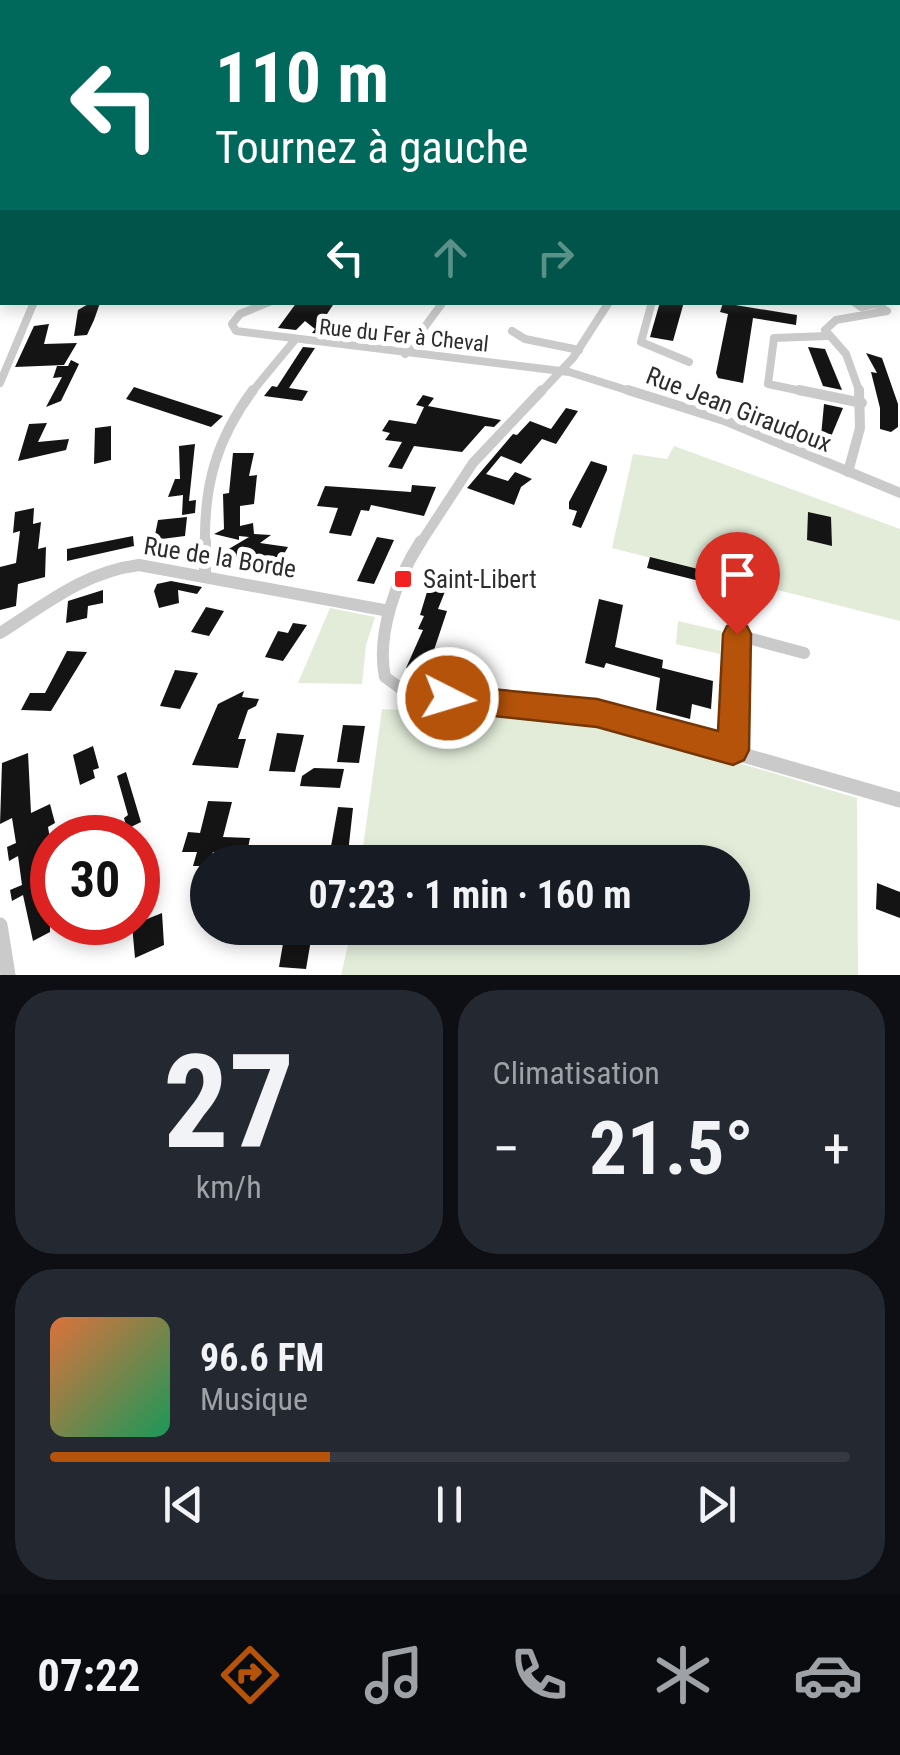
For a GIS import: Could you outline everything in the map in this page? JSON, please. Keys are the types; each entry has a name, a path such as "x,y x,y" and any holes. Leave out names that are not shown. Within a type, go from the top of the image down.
{"street":[{"path":"0,383 33,305"},
{"name":"Rue du Fer à Cheval","path":"262,305 240,314 232,324 244,334 294,341 561,370"},
{"path":"406,354 441,305"},
{"path":"607,305 580,350 464,474 416,548 389,611 382,670 391,684 410,695 597,713 900,800"},
{"path":"651,305 641,342 689,362"},
{"path":"827,336 829,324 860,308"},
{"path":"512,330 525,338 580,350"},
{"path":"848,472 861,430 862,402 848,357 827,336 774,338 768,384 862,402"},
{"path":"205,574 206,488 214,458 242,404 294,341"},
{"name":"Rue Jean Giraudoux","path":"561,370 706,414 900,493"},
{"name":"Rue de la Borde","path":"0,633 62,589 102,569 145,564 389,611"},
{"path":"733,750 737,634 804,653"},
{"path":"0,925 8,975"}],"green space":[{"path":"674,446 900,529 900,621 612,548 633,454 667,459"},
{"path":"330,608 375,617 366,645 362,684 298,683"},
{"path":"678,621 721,631 720,654 676,644"},
{"path":"382,709 594,720 857,798 858,975 341,975 348,945 750,945 750,845 363,845"}],"building":[{"path":"99,305 87,335 74,336 78,310"},
{"path":"295,305 333,305 319,326 328,327 323,334 312,333 315,329 305,321 296,330 278,328"},
{"path":"659,305 683,305 673,341 650,337"},
{"path":"722,305 735,305 797,315 796,325 753,318 743,383 718,378 716,373 728,314 720,312"},
{"path":"49,324 44,344 77,343 64,365 15,367 34,326"},
{"path":"303,347 315,348 289,388 308,391 302,401 264,396 272,386 277,387"},
{"path":"808,347 825,349 842,390 823,386"},
{"path":"866,353 882,358 898,404 898,427 891,432 880,429 880,408 871,372 877,373"},
{"path":"71,360 79,364 61,401 46,407 62,377 53,378 57,366 68,366"},
{"path":"134,387 223,416 211,427 126,399"},
{"path":"423,395 434,398 428,406 501,420 494,427 485,426 462,452 414,446 402,469 388,467 402,442 385,440 390,433 382,431 389,420 416,424 424,407 416,405"},
{"path":"824,404 843,408 830,439 821,436"},
{"path":"566,408 578,411 556,444 542,439 521,464 501,456 486,474 508,481 515,472 532,479 521,487 514,505 467,488 513,434 517,435 530,421 551,429"},
{"path":"47,423 38,442 69,439 66,450 18,461 29,424"},
{"path":"111,426 111,460 94,464 95,428"},
{"path":"195,444 189,501 196,500 195,513 182,515 183,495 168,497 175,479 180,479 179,446"},
{"path":"233,453 254,453 249,476 257,475 254,504 240,506 240,526 253,523 254,534 271,535 260,543 288,547 281,559 262,555 247,566 227,550 249,537 239,536 239,540 214,534 224,529 223,494 229,493"},
{"path":"591,461 607,466 607,470 581,528 572,525 577,511 569,509 569,502"},
{"path":"412,485 436,487 424,516 371,505 369,511 361,510 351,536 329,533 338,508 317,506 325,486 411,492"},
{"path":"34,508 33,524 41,522 38,549 46,547 45,577 18,584 16,606 0,610 0,567 16,563 20,531 13,533 15,512"},
{"path":"808,512 831,517 832,546 807,540"},
{"path":"187,517 185,536 154,540 158,520"},
{"path":"133,536 134,546 67,561 67,549"},
{"path":"377,537 394,540 374,584 357,581"},
{"path":"650,557 774,588 772,597 748,592 748,616 731,612 732,589 647,568"},
{"path":"434,569 449,572 450,579 438,609 447,611 426,674 406,668 423,630 418,629 424,616 420,615"},
{"path":"171,581 202,587 197,594 178,590 179,603 159,608 154,591 157,584"},
{"path":"103,590 103,603 88,606 87,618 66,623 68,601"},
{"path":"599,599 623,605 615,647 663,660 662,668 713,681 711,709 692,704 690,719 656,710 660,678 606,663 604,668 585,663"},
{"path":"206,607 224,611 209,636 191,632"},
{"path":"293,623 307,625 283,661 265,657 278,631 288,633"},
{"path":"67,651 87,652 51,711 21,710 30,693 45,693"},
{"path":"175,670 198,673 180,709 160,706"},
{"path":"244,691 242,697 259,699 248,710 238,739 246,739 238,768 192,765 218,704"},
{"path":"343,725 365,726 359,763 337,762"},
{"path":"277,733 304,735 295,772 269,771"},
{"path":"93,746 99,768 93,770 95,778 80,785 73,755"},
{"path":"28,753 31,813 50,804 53,815 30,815 30,927 23,895 12,901 10,890 22,885 18,856 9,861 7,847 16,843 12,818 0,824 2,763"},
{"path":"314,768 344,769 340,788 300,786 302,776"},
{"path":"126,772 139,815 128,815 117,776"},
{"path":"208,801 232,802 223,837 250,838 249,845 190,845 190,852 182,852 188,832 200,833"},
{"path":"338,807 353,808 349,845 331,845"},
{"path":"877,883 900,892 900,918 876,909"},
{"path":"160,914 164,945 135,958 134,945 160,945"},
{"path":"283,945 310,945 306,969 279,967"}],"place":[{"name":"Saint-Libert","path":"403,579"}],"route":[{"path":"448,698 597,713 733,750 737,634"}]}
